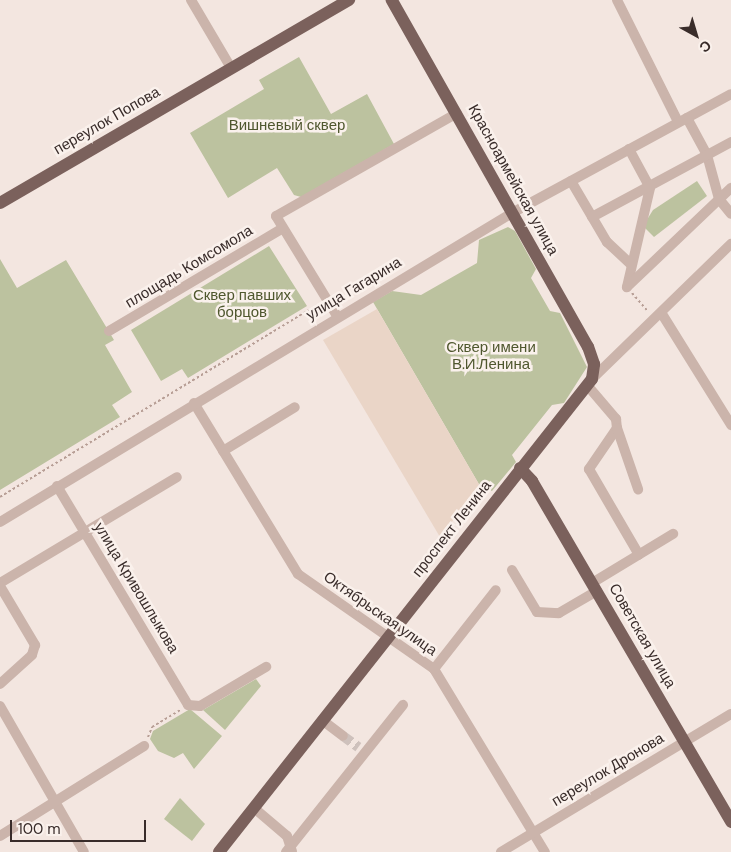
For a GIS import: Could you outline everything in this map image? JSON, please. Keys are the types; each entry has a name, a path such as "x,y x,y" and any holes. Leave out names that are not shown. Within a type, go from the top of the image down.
{"main road":[{"name":"переулок Попова","path":"0,203 349,0"},
{"name":"Красноармейская улица","path":"392,0 588,347 594,364 589,382"},
{"name":"проспект Ленина","path":"219,852 589,382"},
{"name":"Советская улица","path":"520,468 532,481 731,822"}],"street":[{"path":"191,0 231,68"},
{"path":"617,0 682,120 707,155 718,199 731,214"},
{"name":"улица Гагарина","path":"0,522 337,316 512,213 731,94"},
{"path":"337,316 276,216 457,113"},
{"path":"592,217 650,188 731,142"},
{"path":"627,287 650,188 629,149"},
{"path":"571,181 607,242 631,264"},
{"path":"627,287 731,188"},
{"name":"площадь Комсомола","path":"109,331 283,228"},
{"name":"проспект Ленина","path":"589,382 729,249"},
{"path":"662,314 731,425"},
{"path":"589,382 616,418 617,428 638,489"},
{"name":"Октябрьская улица","path":"194,403 298,574 387,639 434,669 545,852"},
{"path":"223,451 295,407"},
{"path":"617,428 589,469 639,554"},
{"path":"0,684 32,655 35,645 0,584 177,477"},
{"name":"улица Кривошлыкова","path":"57,486 188,705"},
{"path":"512,570 537,612 559,613 639,554 673,534"},
{"path":"434,669 496,590"},
{"path":"188,705 200,706 266,667"},
{"path":"289,850 360,751 403,705"},
{"path":"0,706 84,852"},
{"name":"переулок Дронова","path":"501,852 731,714"},
{"path":"322,720 343,736"},
{"path":"0,836 144,746"},
{"path":"254,808 288,836 289,850"}],"path":[{"path":"627,287 647,310"},
{"path":"0,497 308,310 319,327"},
{"path":"144,746 152,727 188,705"}],"green space":[{"name":"Вишневый сквер","path":"299,57 331,114 367,94 394,144 301,197 294,195 277,168 228,198 190,133 264,89 259,80"},
{"path":"697,181 707,196 654,237 643,226 653,210"},
{"name":"Сквер имени В.И.Ленина","path":"508,227 515,231 536,269 531,278 550,311 560,313 587,367 564,403 552,405 512,455 516,462 492,491 480,486 373,302 392,291 421,295 477,263 479,240"},
{"name":"Сквер павших борцов","path":"269,246 307,306 188,378 182,369 161,381 131,330"},
{"path":"0,259 17,288 66,260 114,340 105,345 132,392 112,405 120,417 0,490"},
{"path":"256,679 261,686 225,730 203,710"},
{"path":"190,709 222,736 194,769 183,753 174,758 158,751 150,739 153,731"},
{"path":"180,798 205,824 192,841 164,819"}],"shaded area":[{"path":"377,309 480,486 440,537 323,340"}],"tunnel":[{"path":"343,736 358,747"}]}
